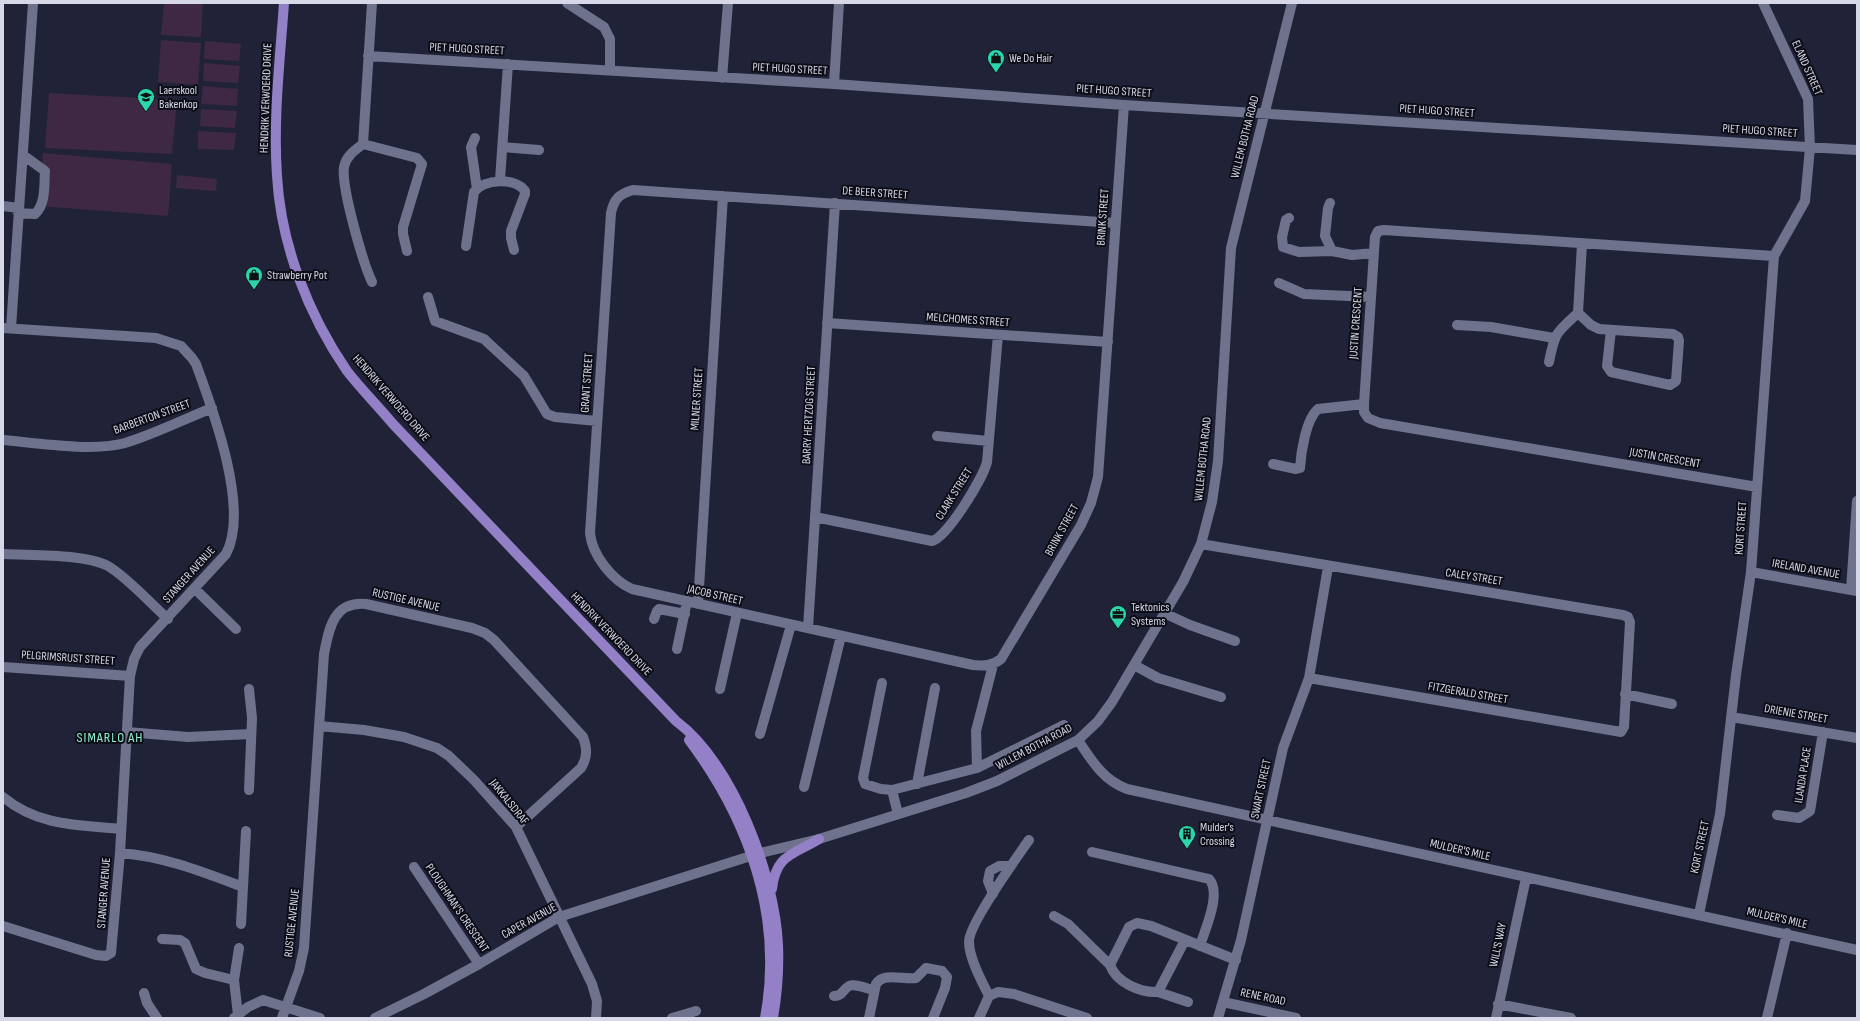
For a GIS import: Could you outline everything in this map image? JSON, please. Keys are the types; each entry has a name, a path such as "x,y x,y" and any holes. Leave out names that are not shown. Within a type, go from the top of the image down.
{"main road":[{"name":"HENDRIK VERWOERD DRIVE","path":"284,3 276,123 277,176 282,217 294,264 313,313 348,372 393,424 676,721 689,731 715,762 734,795 771,898 778,945 778,977 773,1018"},
{"path":"771,898 774,875 777,866 790,854 819,839"},
{"name":"HENDRIK VERWOERD DRIVE","path":"756,854 768,918 770,946 770,977 765,1018"}],"street":[{"path":"7,328 19,210 33,3"},
{"path":"363,144 372,3"},
{"path":"568,3 604,28 610,39 610,70"},
{"path":"722,78 728,3"},
{"path":"834,84 838,3"},
{"name":"WILLEM BOTHA ROAD","path":"756,854 819,839 997,781 1078,740 1098,721 1112,702 1183,582 1201,544 1212,502 1218,461 1231,248 1292,3"},
{"name":"ELAND STREET","path":"1763,3 1808,99 1810,148"},
{"name":"PIET HUGO STREET","path":"368,56 834,84 1124,105 1857,150"},
{"path":"500,180 508,64"},
{"name":"BRINK STREET","path":"993,664 1001,659 1081,525 1091,503 1100,463 1124,105"},
{"path":"475,138 471,147 477,189"},
{"path":"372,282 357,238 344,175 346,160 354,150 363,144 417,158 422,164 403,226 406,251"},
{"path":"502,147 539,150"},
{"name":"KORT STREET","path":"1699,914 1720,814 1731,716 1751,572 1774,256 1805,201 1810,148"},
{"path":"3,206 35,214 39,211 42,204 45,172 23,155"},
{"path":"466,246 472,197 477,189 500,180 521,187 525,191 511,231 514,250"},
{"name":"DE BEER STREET","path":"633,190 1115,223"},
{"name":"GRANT STREET","path":"618,580 597,556 591,541 610,213 616,199 620,194 633,190"},
{"name":"MILNER STREET","path":"698,604 723,196"},
{"path":"1330,203 1328,208 1325,236 1332,251"},
{"name":"BARRY HERTZOG STREET","path":"808,628 835,204"},
{"path":"1289,218 1286,220 1282,237 1283,247 1299,252 1332,251 1352,255 1374,253"},
{"name":"JUSTIN CRESCENT","path":"1757,487 1380,422 1368,418 1364,412 1364,404 1375,237 1378,231 1381,230 1774,256"},
{"path":"1549,362 1554,338 1560,330 1578,313 1582,244"},
{"path":"1279,283 1304,294 1371,297"},
{"path":"428,297 435,321 484,339 524,376 547,414 555,417 597,421"},
{"path":"1578,313 1591,325 1599,329 1673,334 1678,337 1676,381 1670,385 1611,372 1607,366 1611,330"},
{"name":"MELCHOMES STREET","path":"827,323 1108,342"},
{"path":"1457,325 1492,327 1554,338"},
{"name":"STANGER AVENUE","path":"3,926 96,955 106,956 112,950 120,853 130,676 134,659 140,647 168,619 226,554 233,534 231,488 221,436 196,364 182,346 156,338 7,328"},
{"name":"CLARK STREET","path":"816,517 932,541 936,540 947,530 982,476 987,462 998,335"},
{"path":"1273,464 1296,469 1300,468 1305,436 1313,414 1318,409 1364,404"},
{"name":"BARBERTON STREET","path":"3,440 83,446 124,444 212,408"},
{"path":"937,436 988,441"},
{"path":"1854,590 1857,501"},
{"name":"CALEY STREET","path":"1201,544 1328,567 1625,615 1629,618 1631,626 1622,732"},
{"path":"3,554 82,559 98,562 116,572 168,619"},
{"name":"SWART STREET","path":"1218,1018 1236,960 1283,748 1309,678 1328,567"},
{"name":"IRELAND AVENUE","path":"1751,572 1854,590"},
{"name":"JACOB STREET","path":"618,580 632,589 808,628"},
{"path":"195,589 236,629"},
{"path":"677,648 687,601"},
{"name":"RUSTIGE AVENUE","path":"282,1018 299,971 304,948 322,679 327,640 333,619 344,608 353,604 366,604 472,628 485,633 583,737 586,744 587,756 582,768 516,827"},
{"path":"654,619 659,609 685,614"},
{"path":"720,689 737,613"},
{"path":"1164,613 1190,625 1235,641"},
{"path":"760,734 791,625"},
{"path":"808,628 973,665 993,664 976,731 977,768"},
{"path":"804,787 841,636"},
{"path":"1134,665 1158,678 1221,697"},
{"name":"PELGRIMSRUST STREET","path":"3,667 130,676"},
{"name":"FITZGERALD STREET","path":"1309,678 1622,732"},
{"path":"882,683 862,778 865,784 871,787 892,790 977,768 1064,724"},
{"path":"917,784 936,688"},
{"path":"249,689 252,710 249,790"},
{"path":"1625,694 1672,704"},
{"name":"DRIENIE STREET","path":"1731,716 1857,738"},
{"name":"JAKKALSDRAF","path":"319,726 364,730 391,735 437,748 449,756 474,780 516,827 592,984 597,1001 597,1018"},
{"path":"127,732 188,737 250,734"},
{"name":"ILANDA PLACE","path":"1777,815 1799,818 1810,811 1823,732"},
{"name":"MULDER'S MILE","path":"1078,740 1096,767 1118,786 1202,807 1268,819 1526,878 1787,933 1857,950"},
{"path":"892,790 898,814"},
{"path":"3,797 23,812 61,824 121,829"},
{"path":"241,924 246,831"},
{"path":"989,996 976,968 969,942 970,935 992,894 1029,840"},
{"path":"1092,852 1210,879 1215,888 1215,898 1200,946"},
{"path":"120,853 148,856 165,860 243,887"},
{"name":"CAPER AVENUE","path":"376,1018 479,964 559,917 756,854"},
{"path":"992,894 988,881 990,871 997,867 1011,866"},
{"name":"PLOUGHMAN'S CRESCENT","path":"414,867 479,964"},
{"name":"WILL'S WAY","path":"1496,1018 1526,878"},
{"path":"1054,916 1068,924 1110,965 1113,973 1120,980 1148,992 1158,992 1188,1002"},
{"path":"1110,965 1128,926 1133,923 1151,926 1236,960"},
{"path":"1767,1018 1787,933"},
{"path":"162,938 180,940 185,943 193,967 199,971 234,980"},
{"path":"1158,992 1185,940"},
{"path":"236,1017 234,980 239,948"},
{"path":"868,1018 874,990 878,981 883,978 916,978 926,968 942,971 947,977 945,988 933,1018"},
{"path":"834,996 842,994 849,986 853,985 874,990"},
{"path":"979,1018 989,996 998,992 1014,994 1087,1018"},
{"path":"144,993 147,1003 157,1018"},
{"path":"236,1017 260,1000 268,1000 320,1018"},
{"name":"RENE ROAD","path":"1224,1002 1296,1018"},
{"path":"1498,1004 1571,1018"},
{"path":"672,1018 696,1011"}],"shaded area":[{"path":"164,3 203,3 201,37 161,35"},
{"path":"161,40 201,43 198,85 158,82"},
{"path":"205,41 241,44 239,61 204,59"},
{"path":"204,63 240,66 238,83 203,81"},
{"path":"203,86 238,89 237,106 201,104"},
{"path":"49,93 177,100 172,154 45,148"},
{"path":"201,109 237,111 235,128 200,126"},
{"path":"198,131 236,133 234,150 198,149"},
{"path":"43,153 172,164 168,216 40,206"},
{"path":"177,175 217,179 216,191 176,188"}],"place":[{"name":"We Do Hair","path":"996,73"},
{"name":"Laerskool Bakenkop","path":"146,112"},
{"name":"Strawberry Pot","path":"254,290"},
{"name":"Tektonics Systems","path":"1118,629"},
{"name":"Mulder's Crossing","path":"1187,849"}],"district":[{"name":"SIMARLO AH","path":"110,737"}]}
